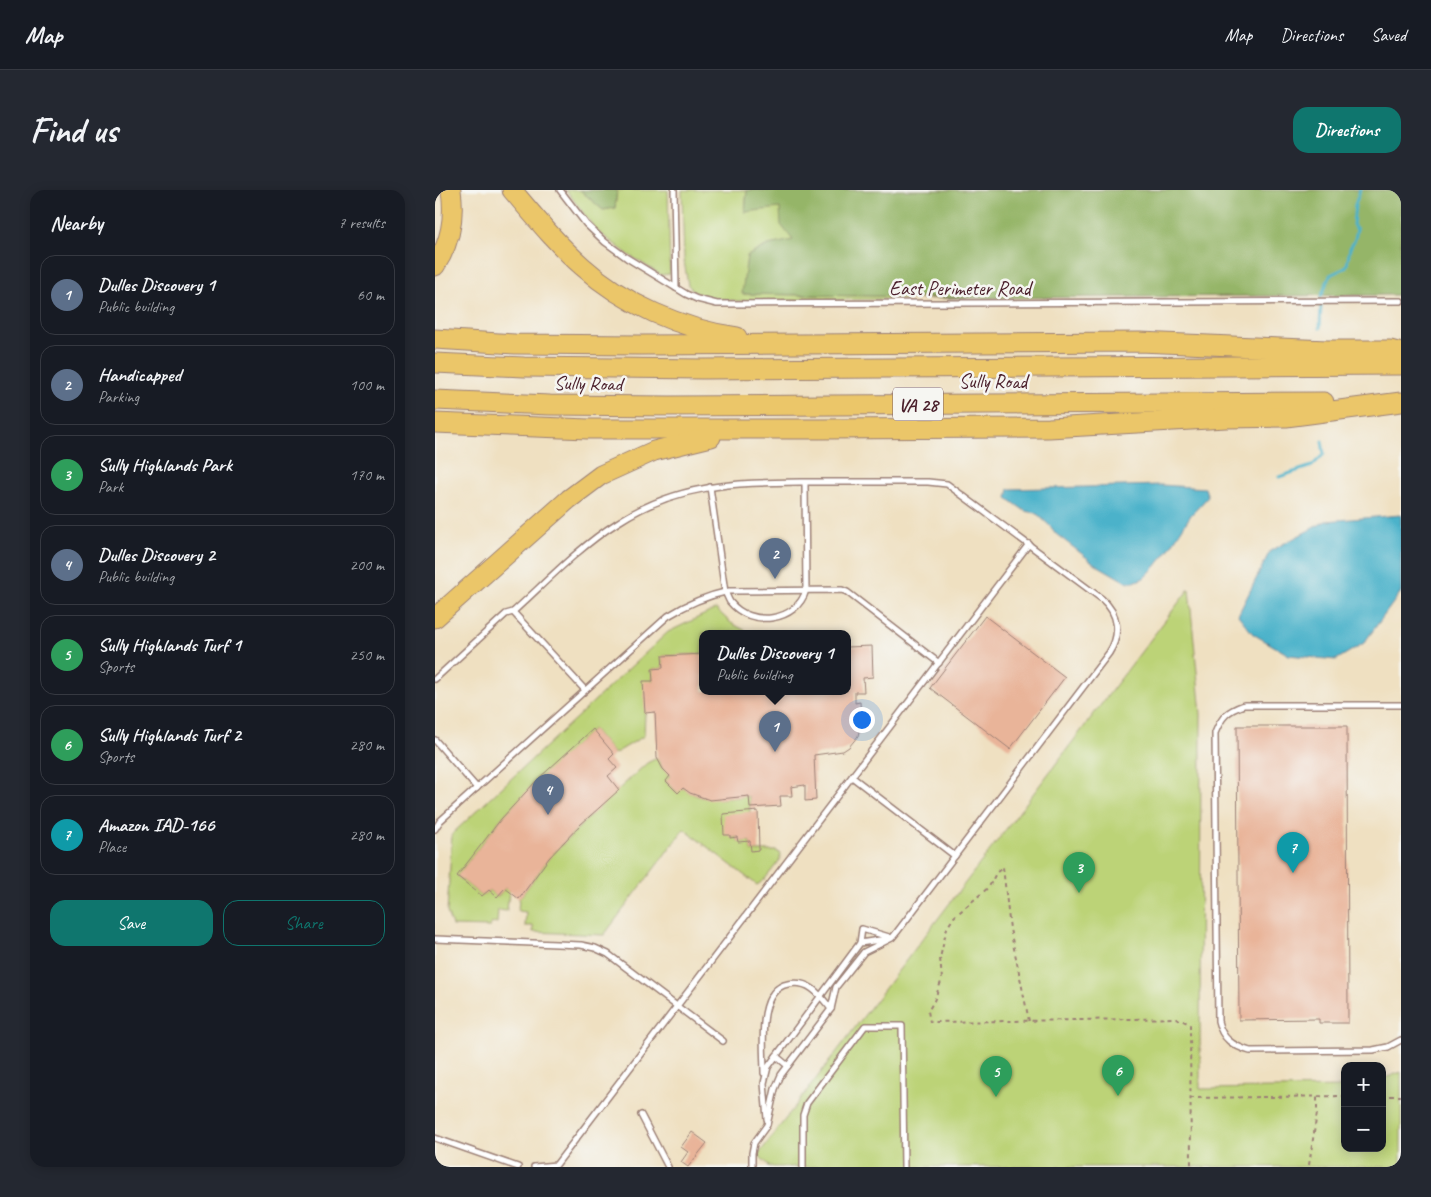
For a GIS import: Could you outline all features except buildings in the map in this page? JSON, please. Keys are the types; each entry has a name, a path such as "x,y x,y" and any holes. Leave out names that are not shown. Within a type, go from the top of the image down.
{"highway":[{"path":"435,266 442,255 450,234 453,211 451,190"},
{"path":"512,190 557,242 583,267 608,287 650,310 692,327 721,334 748,338 795,339 843,344"},
{"path":"435,339 515,344 597,345 1140,342 1327,350 1390,350 1401,352"},
{"name":"Sully Road","path":"435,363 523,367 703,369 1401,365"},
{"name":"Sully Road","path":"435,400 641,406 1401,402"},
{"path":"435,423 578,428 1049,428 1226,418 1286,417 1401,402"},
{"path":"435,618 569,498 618,466 653,452 694,440 728,435 819,429"}],"lane":[{"name":"East Perimeter Road","path":"560,190 585,224 605,242 676,288 707,302 735,305 1401,301"},
{"path":"674,190 676,288"},
{"path":"710,487 725,592 731,602 740,610 755,617 767,619 787,614 804,596 806,590 805,482"},
{"path":"435,678 506,614 513,612 585,546 617,522 665,498 694,490 741,483 928,482 947,484 1107,603 1116,620 1117,637 1109,653 892,938 864,952 836,987 831,1009 781,1075 775,1089 767,1125 754,1143 751,1153 752,1167"},
{"path":"534,1167 556,1165 1029,544"},
{"path":"435,829 440,821 668,616 697,600 725,592 836,589 847,592 939,664"},
{"path":"513,612 585,690"},
{"path":"1401,704 1243,705 1231,710 1221,720 1215,733 1218,1021 1220,1031 1231,1044 1249,1051 1373,1050 1388,1047 1401,1040"},
{"path":"435,740 477,788"},
{"path":"852,777 955,856"},
{"path":"763,1083 768,1067 859,943 862,929 892,938"},
{"path":"859,943 892,938"},
{"path":"435,939 581,945 595,948 608,954 723,1041"},
{"path":"767,1125 763,1083 765,1011 772,994 783,985 795,983 809,985 831,1009"},
{"path":"803,1167 803,1116 809,1099 865,1026 902,1026 904,1167"},
{"path":"776,1056 788,1066"},
{"path":"641,1116 668,1167"},
{"path":"435,1138 519,1167"}],"path":[{"path":"1029,1021 1010,929 1003,866 995,874 989,887 954,916 947,928 940,958 941,979 934,1001 928,1011 930,1022 1029,1021 1175,1018 1190,1024 1191,1167"},
{"path":"1309,1165 1317,1113 1317,1096"},
{"path":"1190,1098 1341,1096"},
{"path":"1386,1096 1401,1096"}],"green space":[{"path":"566,190 580,190 603,210 615,208 617,190 668,190 670,274 661,275 629,255 596,230"},
{"path":"580,190 617,190 615,208 603,210"},
{"path":"682,190 747,190 745,212 780,207 793,241 768,245 747,256 743,294 993,298 737,301 696,293 688,285 684,261"},
{"path":"747,190 1401,190 1401,295 993,298 742,294 747,256 768,245 793,240 781,225 780,208 745,212"},
{"path":"1189,589 1201,714 1200,1089 1341,1087 1341,1152 1386,1152 1386,1078 1401,1072 1401,1167 767,1167 769,1165 758,1155"},
{"path":"716,609 731,623 744,630 699,630 699,654 662,656 663,668 652,669 653,681 645,713 644,736 614,754 593,729 539,779 501,819 457,876 482,896 489,890 497,897 505,888 509,891 507,911 498,910 497,923 490,924 490,927 452,926 447,912 452,834 668,632"},
{"path":"657,758 663,769 670,776 666,782 677,792 683,788 699,796 715,799 749,796 750,812 730,835 731,838 737,837 738,842 750,841 751,851 776,851 780,853 780,860 764,880 757,885 684,829 604,935 533,932 533,926 525,926 526,912 518,911 519,899 549,858 595,811 647,763"}],"water":[{"path":"1161,485 1205,488 1208,497 1191,515 1155,567 1144,578 1134,582 1126,582 1095,564 1056,534 1036,513 1025,511 1007,498 1009,489"},
{"path":"1401,515 1401,592 1364,643 1336,660 1289,655 1253,634 1238,615 1270,551 1326,521"}],"waterway":[{"path":"1321,297 1330,275 1345,268 1347,265 1350,248 1355,239 1357,229 1353,225 1355,205 1360,190"},
{"path":"1320,328 1321,303"},
{"path":"1279,477 1312,466 1324,454 1322,441"}],"place":[{"name":"Handicapped","path":"775,579"},
{"name":"Dulles Discovery 1","path":"775,752"},
{"name":"Dulles Discovery 2","path":"548,815"},
{"name":"Amazon IAD-166","path":"1293,873"},
{"name":"Sully Highlands Park","path":"1079,893"},
{"name":"Sully Highlands Turf 2","path":"1118,1096"},
{"name":"Sully Highlands Turf 1","path":"996,1097"}]}
